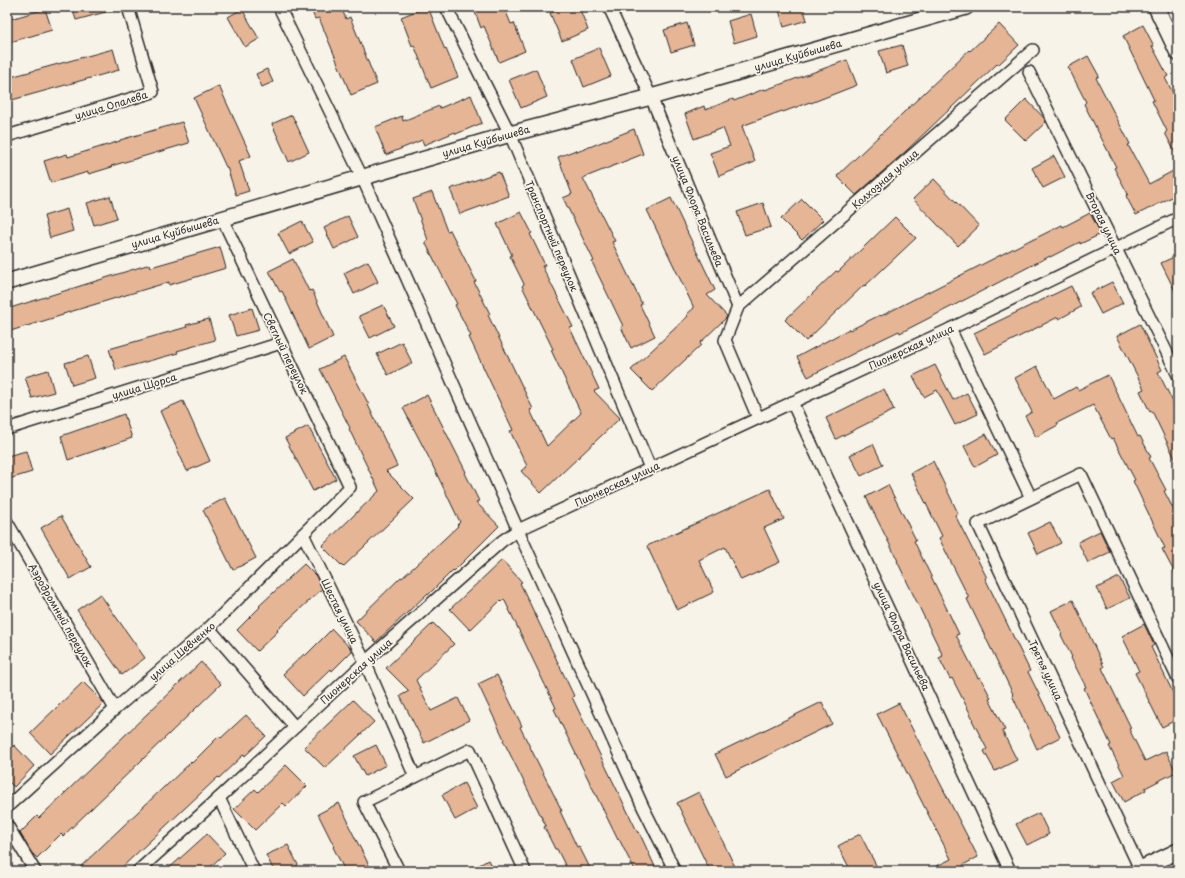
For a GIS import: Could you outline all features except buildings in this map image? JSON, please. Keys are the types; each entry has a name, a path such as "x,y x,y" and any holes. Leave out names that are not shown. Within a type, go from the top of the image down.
{"street":[{"name":"улица Опалева","path":"7,136 153,92 128,7"},
{"path":"279,7 362,177 518,530 643,807 675,871"},
{"name":"Транспортный переулок","path":"446,7 510,134 650,468"},
{"name":"улица Флора Васильева","path":"609,7 652,97 738,307"},
{"name":"улица Куйбышева","path":"7,282 510,134 652,97 966,7"},
{"path":"1156,7 1178,53"},
{"name":"Колхозная улица","path":"738,307 1033,50"},
{"name":"Вторая улица","path":"1029,72 1178,375"},
{"name":"Светлый переулок","path":"222,218 350,487"},
{"name":"Пионерская улица","path":"138,871 365,662 502,541 518,530 950,329 1178,218"},
{"path":"738,307 725,340 758,418"},
{"path":"950,329 1031,498"},
{"name":"улица Щорса","path":"7,429 281,343"},
{"name":"улица Флора Васильева","path":"792,402 1010,871"},
{"name":"Третья улица","path":"1138,870 978,524 1081,474 1178,679"},
{"name":"улица Шевченко","path":"7,807 115,708 209,628 350,487"},
{"name":"Аэродромный переулок","path":"7,522 115,708"},
{"name":"Шестая улица","path":"303,534 365,662 415,777"},
{"path":"209,628 295,726"},
{"path":"399,871 364,802 470,750 526,871"},
{"path":"219,798 254,871"},
{"path":"7,825 35,871"},
{"path":"1138,870 1178,851"}]}
